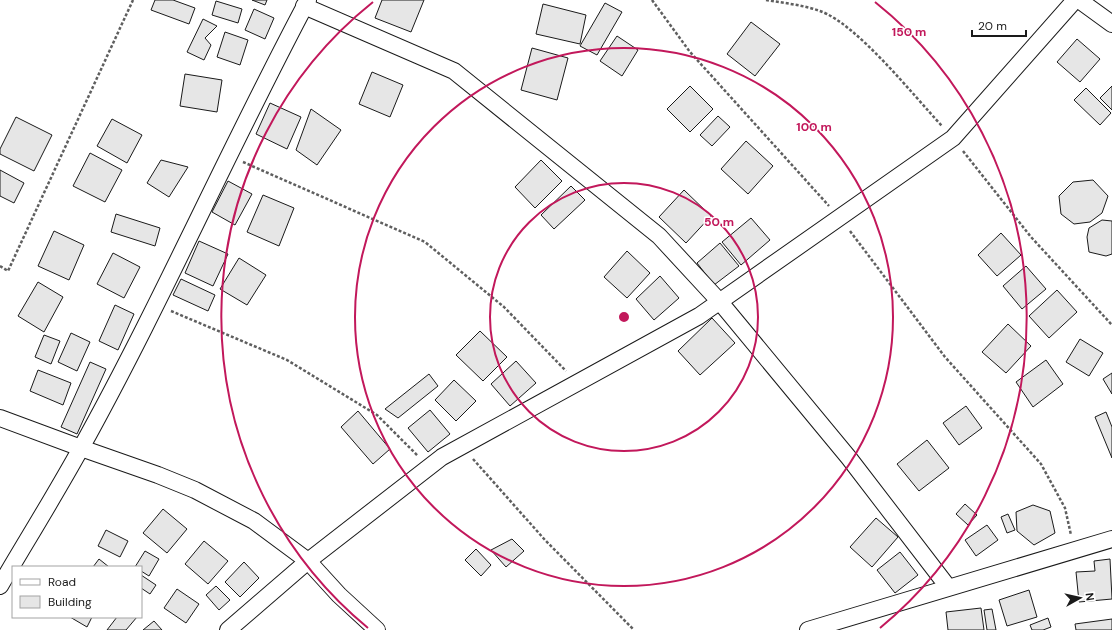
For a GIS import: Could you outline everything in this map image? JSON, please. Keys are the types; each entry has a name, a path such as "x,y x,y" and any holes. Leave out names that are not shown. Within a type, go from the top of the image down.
{"street":[{"path":"228,630 308,561 442,457 700,316 953,138 1075,0"},
{"path":"1079,0 1112,24"},
{"path":"0,586 81,448 156,305 228,156 306,3 454,71 659,236 720,302 849,458 948,587"},
{"path":"0,418 158,475 195,490 254,521 308,561 339,595 377,630"},
{"path":"808,630 1112,539"}],"path":[{"path":"0,266 8,271 133,0"},
{"path":"652,0 690,52 840,218 945,357 1041,464 1065,508 1074,550"},
{"path":"766,0 821,11 845,25 880,58 953,138 1031,237 1112,325"},
{"path":"228,156 425,242 504,307 578,383"},
{"path":"156,305 287,360 377,415 429,467"},
{"path":"462,446 545,540 634,630"}],"building":[{"path":"155,0 173,0 195,8 189,24 151,10"},
{"path":"252,0 267,0 265,5"},
{"path":"382,0 424,0 411,32 375,18"},
{"path":"216,1 242,9 238,23 212,15"},
{"path":"605,3 622,12 597,55 580,46"},
{"path":"543,4 586,15 580,44 536,34"},
{"path":"254,9 274,18 265,39 245,30"},
{"path":"203,19 217,26 205,38 211,45 204,60 187,52"},
{"path":"751,22 780,44 755,76 727,54"},
{"path":"225,32 248,40 240,65 217,57"},
{"path":"617,36 638,50 622,76 600,61"},
{"path":"1077,39 1100,59 1080,82 1057,62"},
{"path":"532,48 568,58 557,100 521,90"},
{"path":"372,72 403,85 390,117 359,104"},
{"path":"185,74 222,80 217,112 180,106"},
{"path":"690,86 713,109 690,132 667,109"},
{"path":"1112,86 1112,110 1100,98"},
{"path":"1086,88 1111,113 1100,125 1074,100"},
{"path":"270,103 301,117 287,149 256,134"},
{"path":"311,109 341,130 317,165 296,150"},
{"path":"718,116 730,127 712,146 700,135"},
{"path":"16,117 52,135 34,171 0,154 0,149"},
{"path":"112,119 142,135 127,163 97,146"},
{"path":"746,141 773,166 748,194 721,169"},
{"path":"90,153 122,170 105,202 73,186"},
{"path":"161,160 188,167 169,197 147,183"},
{"path":"541,160 562,181 535,208 515,187"},
{"path":"0,170 24,183 14,203 0,196"},
{"path":"1093,180 1108,196 1102,213 1090,222 1074,224 1061,214 1059,196 1073,182"},
{"path":"228,181 252,194 235,225 212,212"},
{"path":"571,186 585,200 554,229 541,215"},
{"path":"684,190 711,216 686,243 659,217"},
{"path":"263,195 294,208 279,246 247,232"},
{"path":"116,214 160,228 155,246 111,232"},
{"path":"751,218 770,240 741,265 722,242"},
{"path":"1102,220 1112,221 1112,254 1106,256 1089,252 1087,237 1089,228"},
{"path":"54,231 84,245 69,280 38,266"},
{"path":"1001,233 1021,255 997,276 978,255"},
{"path":"199,241 228,254 213,286 185,273"},
{"path":"720,243 739,266 714,285 697,263"},
{"path":"627,251 650,273 627,298 604,277"},
{"path":"113,253 140,267 124,298 97,284"},
{"path":"239,258 266,275 247,305 220,289"},
{"path":"1026,266 1046,289 1022,309 1003,286"},
{"path":"660,276 679,298 654,320 636,299"},
{"path":"181,279 215,295 208,311 173,295"},
{"path":"38,282 63,297 44,332 18,316"},
{"path":"1057,290 1077,312 1049,338 1029,316"},
{"path":"115,305 134,314 118,350 99,341"},
{"path":"712,318 735,343 700,375 678,351"},
{"path":"1008,324 1031,346 1006,373 982,352"},
{"path":"480,331 507,357 483,381 456,355"},
{"path":"71,333 90,342 77,371 58,362"},
{"path":"44,335 60,341 51,364 35,357"},
{"path":"1080,339 1103,353 1089,376 1066,362"},
{"path":"1046,360 1063,384 1033,407 1016,382"},
{"path":"516,361 536,383 510,406 491,384"},
{"path":"90,362 106,369 77,434 61,427"},
{"path":"38,370 71,383 63,405 30,391"},
{"path":"1112,373 1112,394 1103,379"},
{"path":"429,374 438,386 398,418 385,409"},
{"path":"454,380 476,401 456,421 435,400"},
{"path":"966,406 982,428 959,445 943,423"},
{"path":"430,410 450,434 428,452 408,428"},
{"path":"358,411 390,449 373,464 341,427"},
{"path":"1106,412 1112,427 1112,458 1095,417"},
{"path":"927,440 949,468 919,491 897,464"},
{"path":"965,504 977,515 968,525 956,514"},
{"path":"1033,505 1050,511 1055,533 1034,545 1017,531 1016,512"},
{"path":"163,509 187,529 167,553 143,533"},
{"path":"1008,514 1015,530 1007,533 1001,517"},
{"path":"876,518 898,537 872,567 850,547"},
{"path":"987,525 998,540 976,556 965,540"},
{"path":"106,530 128,541 120,557 98,546"},
{"path":"512,539 524,551 506,567 491,550"},
{"path":"204,541 228,561 208,584 185,564"},
{"path":"476,549 491,565 481,576 465,560"},
{"path":"145,551 159,559 149,576 142,572 142,566 136,566"},
{"path":"900,552 918,575 895,593 877,570"},
{"path":"99,559 108,566 94,566"},
{"path":"1110,559 1112,599 1079,602 1076,572 1095,571 1094,561"},
{"path":"244,562 259,578 240,597 225,582"},
{"path":"142,576 156,585 150,594 142,589"},
{"path":"216,586 230,600 219,610 206,595"},
{"path":"177,589 199,604 186,623 164,608"},
{"path":"1029,590 1037,617 1007,626 999,600"},
{"path":"981,608 984,630 948,630 946,612"},
{"path":"992,609 996,630 987,630 984,610"},
{"path":"72,618 92,618 87,627"},
{"path":"116,618 136,618 126,630 107,630"},
{"path":"1048,618 1051,627 1043,630 1032,630 1030,625"},
{"path":"1112,619 1112,630 1076,630 1075,624"},
{"path":"154,621 162,630 143,630"}]}
